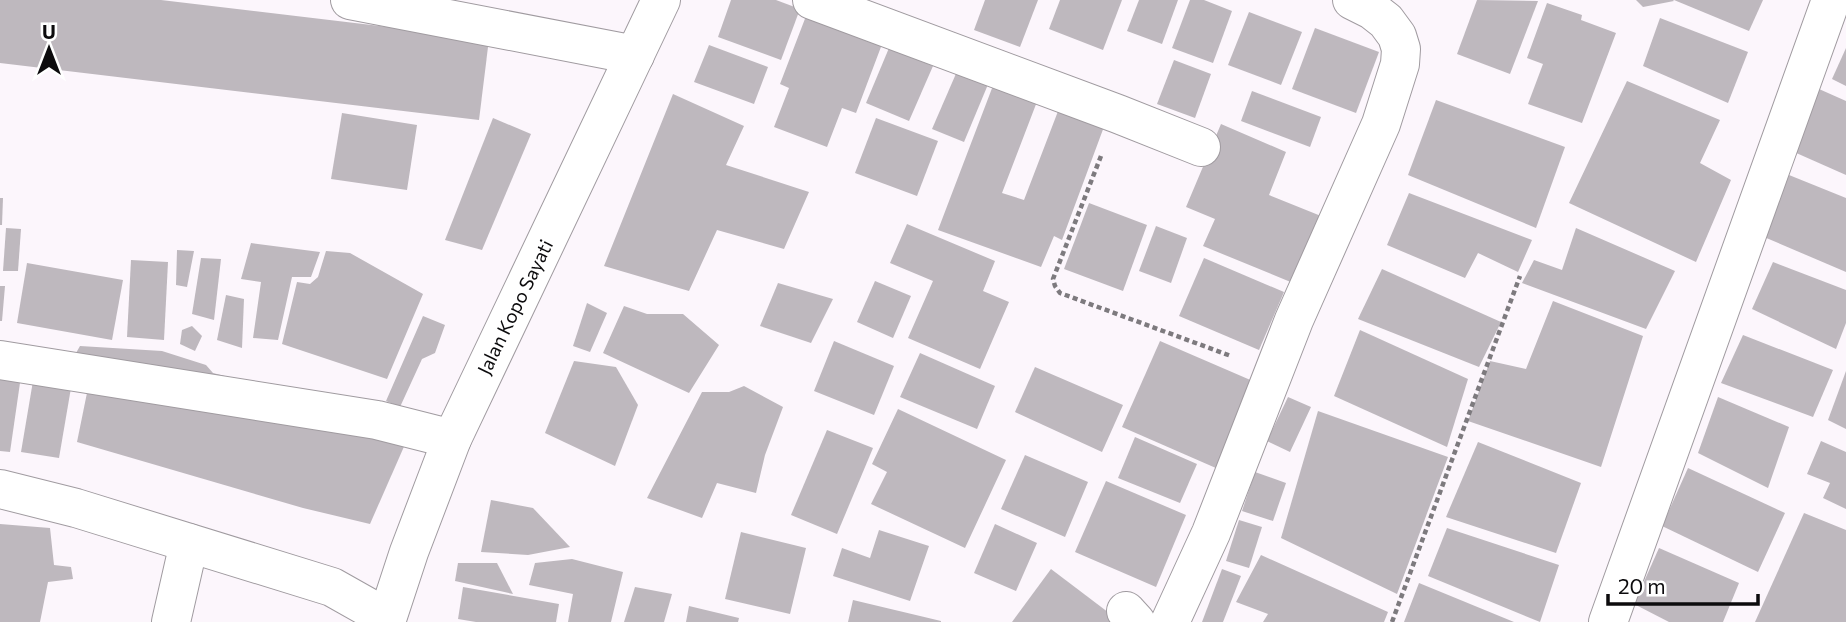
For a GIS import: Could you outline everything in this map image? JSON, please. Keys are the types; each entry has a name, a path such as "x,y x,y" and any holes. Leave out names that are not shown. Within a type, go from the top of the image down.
{"street":[{"path":"351,0 635,55"},
{"name":"Jalan Kopo Sayati","path":"387,620 409,552 452,439 662,0"},
{"path":"812,0 1200,147"},
{"path":"1170,622 1211,533 1294,320 1381,124 1400,64 1401,49 1397,36 1386,21 1352,0"},
{"path":"1608,622 1831,0"},
{"path":"0,360 377,420 452,439"},
{"path":"0,489 76,508 332,587 387,620"},
{"path":"171,622 189,543"}],"path":[{"path":"1118,114 1053,279 1055,286 1060,293 1275,372"},
{"path":"1392,622 1520,276"}],"building":[{"path":"0,0 161,0 489,39 479,120 0,63"},
{"path":"731,0 776,0 800,9 781,60 718,37"},
{"path":"985,0 1038,0 1020,47 974,30"},
{"path":"1060,0 1122,0 1103,50 1049,29"},
{"path":"1139,0 1178,0 1162,44 1127,31"},
{"path":"1190,0 1204,0 1232,11 1213,63 1172,48"},
{"path":"1477,0 1538,1 1510,74 1457,54"},
{"path":"1636,0 1673,0 1674,1 1643,7"},
{"path":"1674,0 1763,0 1749,31"},
{"path":"811,3 887,31 856,113 842,108 827,147 774,127 789,88 780,84"},
{"path":"1547,3 1582,15 1581,20 1616,33 1582,123 1528,104 1543,64 1527,58"},
{"path":"1249,12 1302,32 1281,85 1228,65"},
{"path":"1660,18 1748,52 1728,103 1643,66"},
{"path":"1315,28 1379,52 1356,113 1292,89"},
{"path":"709,45 768,67 754,104 694,82"},
{"path":"889,48 933,66 909,121 866,103"},
{"path":"1846,48 1846,86 1832,79"},
{"path":"1174,60 1211,74 1195,118 1157,104"},
{"path":"958,69 989,82 964,142 932,129"},
{"path":"1627,81 1720,120 1700,163 1731,180 1696,262 1569,203"},
{"path":"994,83 1038,99 1002,193 1024,200 1060,106 1105,124 1062,240 1054,236 1041,267 938,230"},
{"path":"1819,89 1846,101 1846,175 1794,152"},
{"path":"1252,91 1321,117 1310,147 1241,121"},
{"path":"673,94 744,126 726,165 809,192 784,249 717,230 689,291 604,266"},
{"path":"1436,100 1565,147 1536,228 1408,175"},
{"path":"342,113 417,125 407,190 331,179"},
{"path":"493,118 531,134 482,250 445,240"},
{"path":"876,118 938,141 917,196 855,173"},
{"path":"1221,124 1286,152 1269,195 1321,216 1293,283 1203,246 1215,219 1186,207"},
{"path":"1789,175 1846,198 1846,272 1764,237"},
{"path":"1409,193 1532,240 1518,272 1478,253 1465,278 1387,245"},
{"path":"0,198 3,198 2,225 0,225"},
{"path":"1089,203 1147,225 1123,291 1064,269"},
{"path":"907,224 995,261 983,291 1009,302 980,369 908,338 933,281 890,263"},
{"path":"1156,226 1187,238 1171,283 1139,271"},
{"path":"6,228 21,229 18,271 3,271"},
{"path":"1576,228 1675,271 1646,329 1522,283 1534,260 1562,270"},
{"path":"251,243 320,252 311,277 292,277 278,340 253,338 261,282 241,279"},
{"path":"177,250 194,251 187,287 176,285"},
{"path":"326,251 350,253 423,294 387,379 282,344 297,282 310,284 318,277"},
{"path":"201,258 221,259 214,320 192,314"},
{"path":"1204,258 1284,292 1259,350 1179,316"},
{"path":"131,260 168,262 164,340 127,337"},
{"path":"1773,262 1846,290 1846,323 1836,349 1752,309"},
{"path":"27,263 123,280 112,340 17,323"},
{"path":"1382,269 1501,322 1479,367 1358,319"},
{"path":"875,281 911,296 893,338 857,322"},
{"path":"778,283 833,299 811,343 760,326"},
{"path":"0,286 5,286 2,321 0,321"},
{"path":"226,295 244,299 242,348 217,340"},
{"path":"1553,301 1643,336 1601,467 1468,421 1490,361 1526,369"},
{"path":"587,303 607,313 590,352 573,346"},
{"path":"624,306 647,314 683,314 719,345 689,393 603,353"},
{"path":"423,316 445,325 435,353 422,359 400,407 386,401"},
{"path":"192,326 202,336 195,351 180,344 182,330"},
{"path":"1360,330 1468,379 1447,447 1334,396"},
{"path":"1743,335 1833,370 1813,417 1721,383"},
{"path":"834,341 894,366 874,415 814,391"},
{"path":"1160,341 1262,385 1225,472 1122,427"},
{"path":"80,346 162,351 206,365 213,373 276,389 76,353"},
{"path":"920,353 995,386 977,429 900,397"},
{"path":"574,361 616,367 638,405 615,466 545,433"},
{"path":"1035,367 1123,405 1102,452 1015,412"},
{"path":"1846,371 1846,429 1828,420"},
{"path":"0,372 21,376 10,452 0,451"},
{"path":"34,375 72,382 59,458 21,452"},
{"path":"89,383 410,433 370,524 303,508 77,442"},
{"path":"744,386 783,407 765,455 756,493 717,483 702,518 647,498 702,392 729,392"},
{"path":"1288,397 1311,407 1290,452 1267,441"},
{"path":"1718,397 1789,427 1768,488 1698,453"},
{"path":"898,409 1006,460 965,548 871,504 887,472 872,464"},
{"path":"1318,411 1448,457 1397,594 1281,538"},
{"path":"827,430 873,448 837,534 791,515"},
{"path":"1135,437 1197,464 1180,503 1118,478"},
{"path":"1821,441 1846,452 1846,509 1823,498 1830,483 1807,474"},
{"path":"1478,442 1581,483 1556,553 1446,517"},
{"path":"1025,455 1088,482 1065,537 1001,509"},
{"path":"1688,468 1785,513 1758,572 1662,526"},
{"path":"1255,472 1286,483 1273,521 1242,511"},
{"path":"1106,481 1186,515 1156,587 1075,552"},
{"path":"491,500 533,508 570,547 528,555 481,552"},
{"path":"1804,513 1846,530 1846,622 1755,622"},
{"path":"1239,520 1262,527 1249,568 1226,561"},
{"path":"0,524 50,528 54,565 71,567 73,579 48,582 40,622 0,622"},
{"path":"995,524 1037,543 1016,591 974,573"},
{"path":"1447,528 1559,565 1540,622 1428,576"},
{"path":"879,530 929,546 910,601 833,576 842,548 870,558"},
{"path":"741,532 806,548 790,614 725,599"},
{"path":"1659,548 1739,583 1723,622 1669,622 1634,604"},
{"path":"1261,555 1388,612 1384,622 1263,622 1268,614 1236,602"},
{"path":"572,559 623,572 611,622 568,622 573,594 529,585 535,563"},
{"path":"458,563 497,563 513,594 455,581"},
{"path":"1051,569 1121,622 1012,622"},
{"path":"1222,569 1241,576 1223,622 1202,622"},
{"path":"1419,583 1514,622 1404,622"},
{"path":"463,587 559,604 556,622 476,622 458,619"},
{"path":"635,587 672,594 664,622 624,622"},
{"path":"853,600 941,621 941,622 848,622"},
{"path":"689,606 739,618 738,622 686,622"}]}
